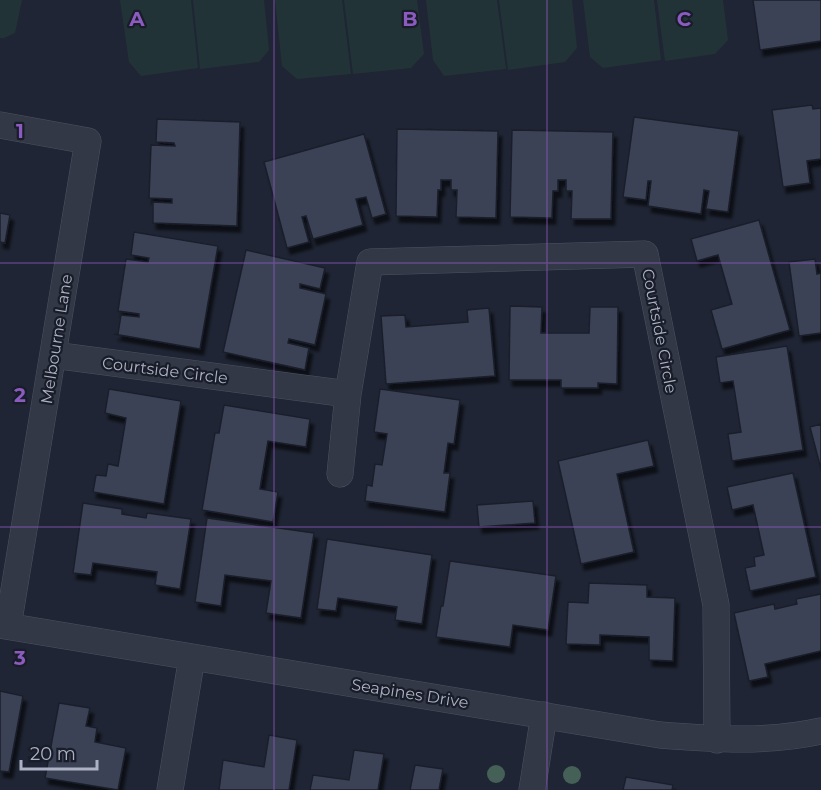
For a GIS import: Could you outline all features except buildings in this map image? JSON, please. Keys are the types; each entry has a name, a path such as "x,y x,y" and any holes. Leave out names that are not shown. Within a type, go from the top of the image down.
{"street":[{"name":"Melbourne Lane","path":"0,125 88,141 53,355 4,625"},
{"name":"Courtside Circle","path":"340,474 348,394 370,262 645,254 716,605 717,740"},
{"name":"Courtside Circle","path":"53,355 348,394"},
{"name":"Seapines Drive","path":"4,625 660,735 717,740 761,739 821,731"},
{"path":"170,790 192,657"},
{"path":"532,790 544,715"}],"shaded area":[{"path":"0,0 22,0 15,33 4,38 0,38"},
{"path":"120,0 191,0 198,68 141,76 129,62"},
{"path":"193,0 264,0 269,50 259,62 200,69"},
{"path":"275,0 342,0 351,74 297,79 282,66"},
{"path":"344,0 417,0 424,54 411,68 353,74"},
{"path":"426,0 497,0 506,69 444,76 433,60"},
{"path":"499,0 572,0 577,48 565,62 508,70"},
{"path":"583,0 654,0 661,60 603,68 590,57"},
{"path":"657,0 723,0 728,40 715,54 665,61"}]}
